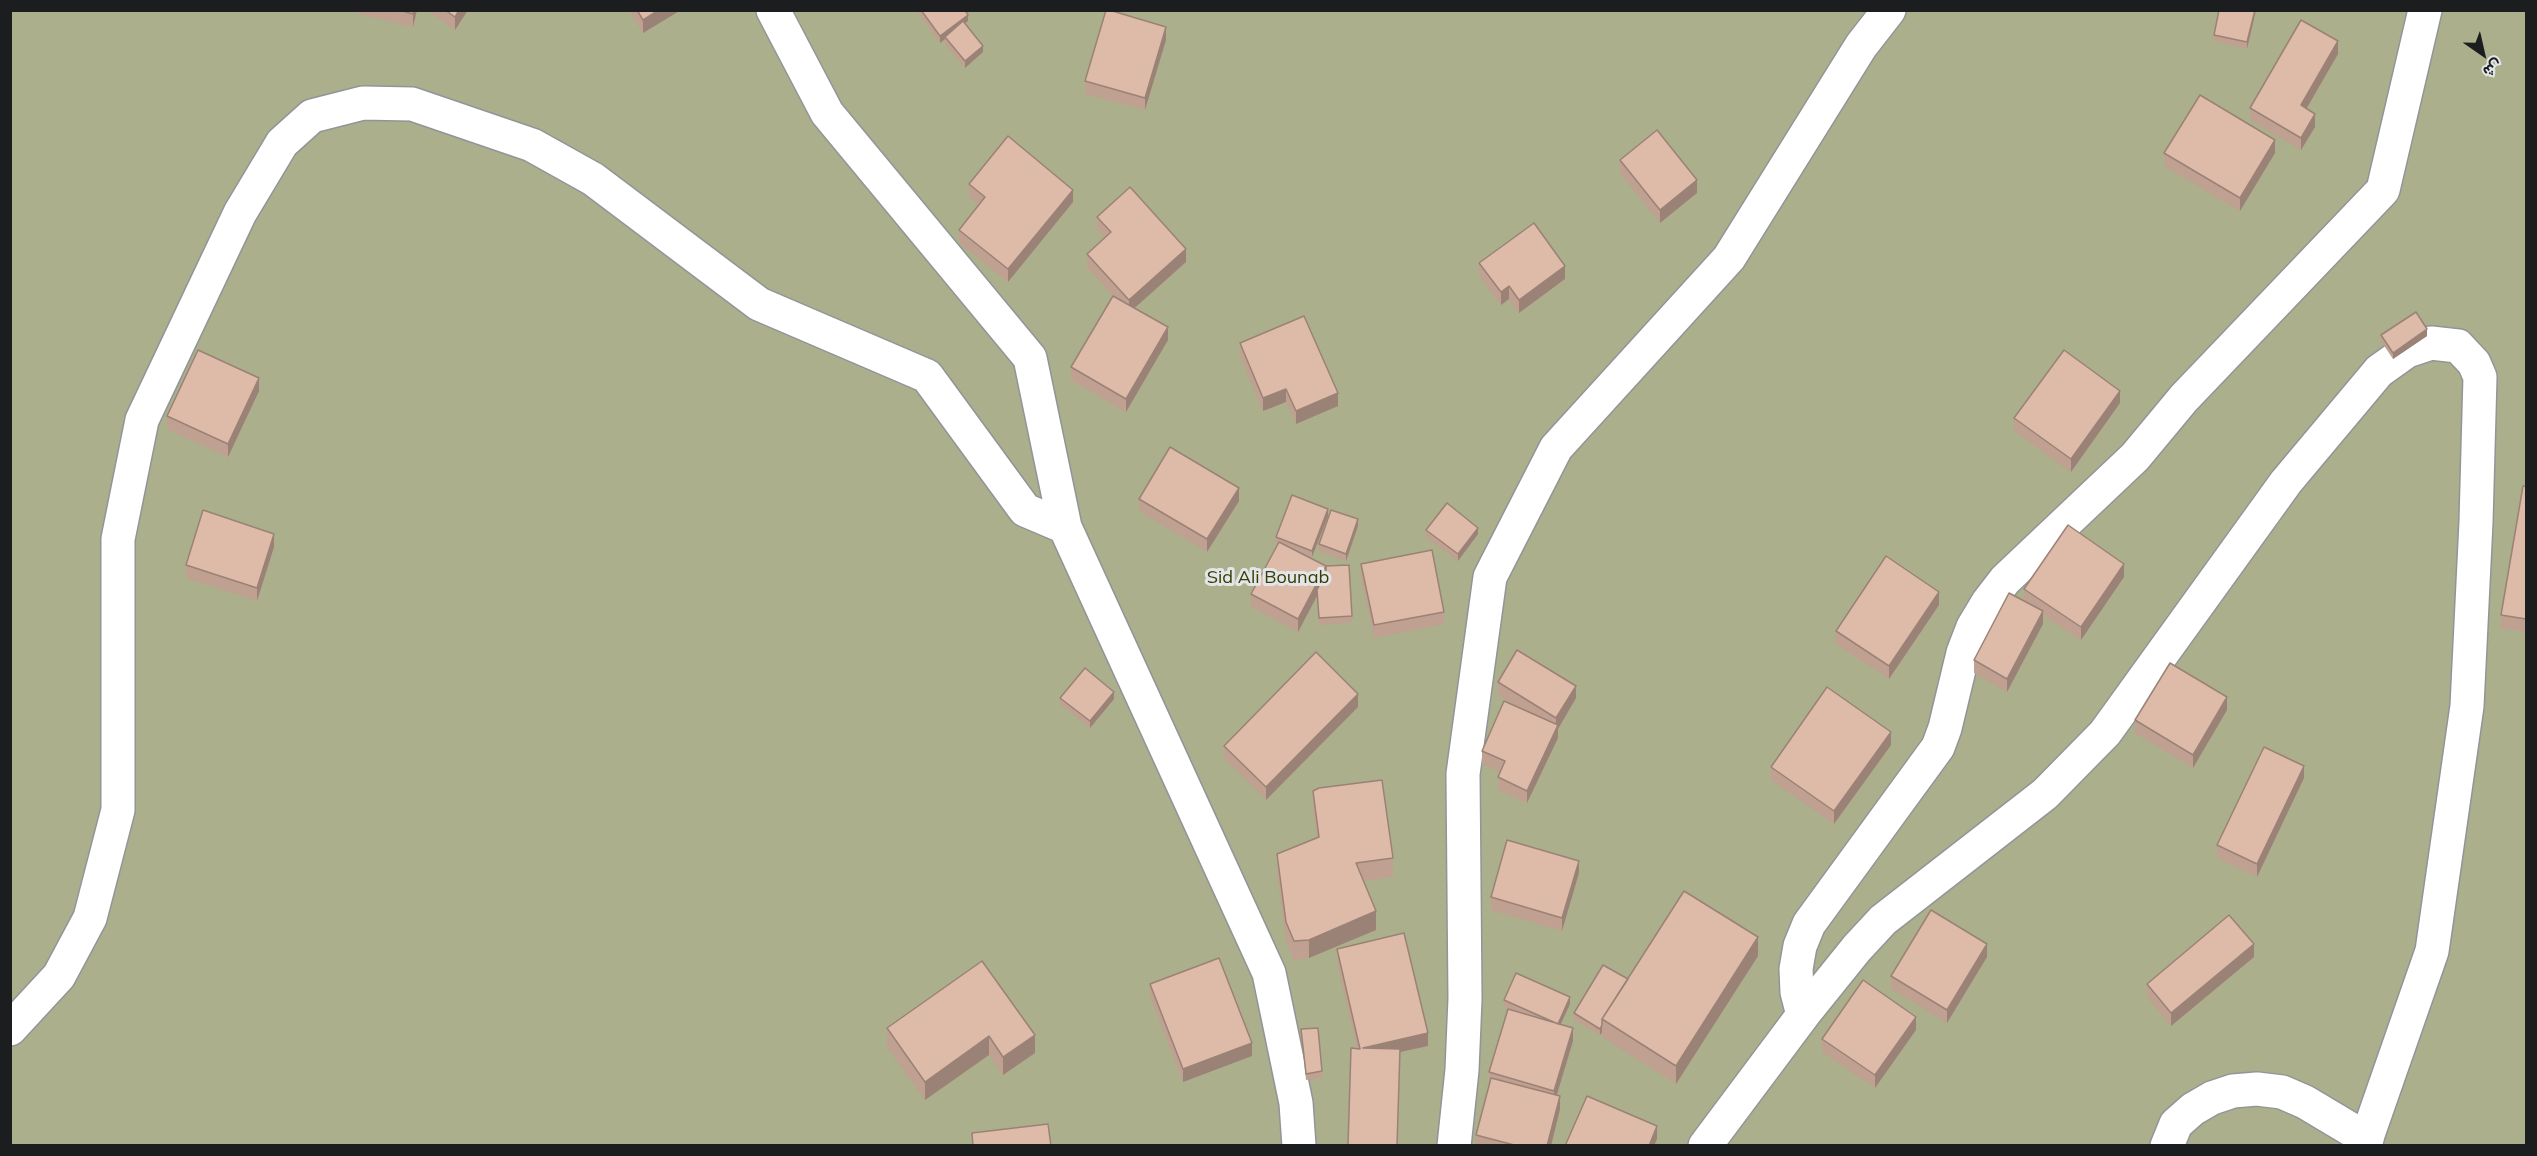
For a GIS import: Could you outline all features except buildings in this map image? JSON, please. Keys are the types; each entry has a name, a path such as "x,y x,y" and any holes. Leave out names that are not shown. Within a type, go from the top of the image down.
{"street":[{"path":"773,10 827,113 1030,358 1065,527 1269,973 1296,1103 1299,1146"},
{"path":"1454,1146 1462,1070 1465,999 1463,774 1490,577 1556,448 1729,258 1861,46 1889,10"},
{"path":"1803,1015 1797,992 1796,969 1800,946 1809,924 1938,747 1946,728 1963,654 1973,627 1988,602 2005,580 2135,457 2184,398 2383,190 2425,10"},
{"path":"10,1029 58,976 90,918 118,810 118,539 141,420 240,213 282,143 312,116 363,103 412,104 532,145 592,179 759,303 927,376 1025,510 1065,527"},
{"path":"1705,1146 1803,1015 1857,948 1883,920 2045,794 2105,733 2286,482 2379,371 2407,351 2431,343 2458,346 2474,363 2480,377 2467,706 2432,951 2365,1142 2305,1102 2282,1092 2258,1089 2233,1091 2212,1098 2193,1109 2176,1124 2167,1146"}],"green space":[{"name":"Sid Ali Bounab","path":"11,11 2526,11 2526,1145 11,1145"}]}
